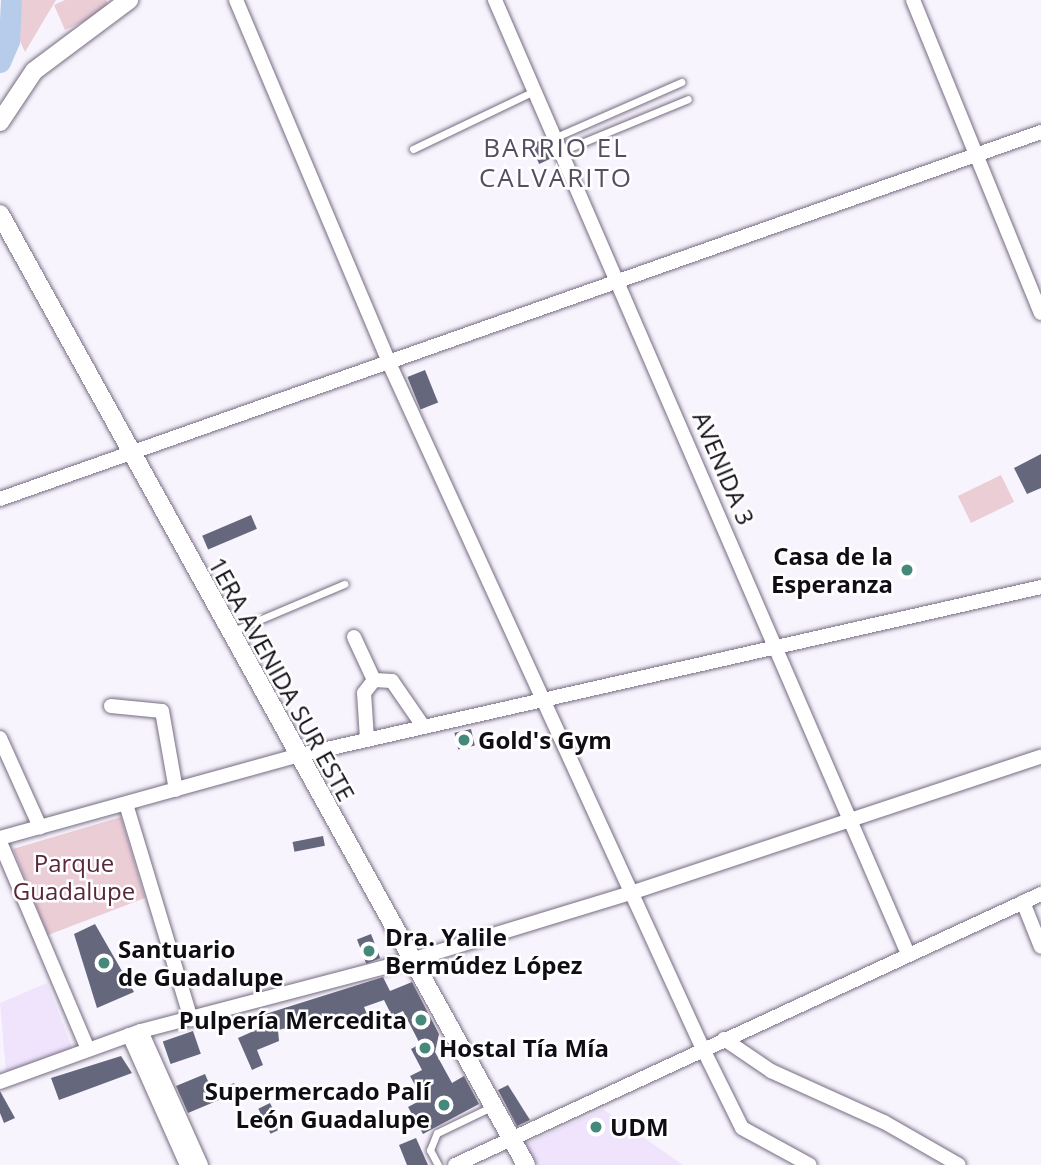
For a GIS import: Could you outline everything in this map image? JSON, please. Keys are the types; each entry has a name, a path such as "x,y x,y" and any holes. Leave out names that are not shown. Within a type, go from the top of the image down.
{"street":[{"path":"0,122 34,71 129,0"},
{"path":"236,0 388,363 703,1049 742,1128 810,1165"},
{"name":"AVENIDA 3","path":"495,0 618,278 776,650 854,820 908,954"},
{"path":"913,0 1041,313"},
{"path":"0,499 975,152 1041,132"},
{"name":"1ERA AVENIDA SUR ESTE","path":"0,214 408,961 526,1165"},
{"path":"88,1049 0,840 296,756 776,650 1041,587"},
{"path":"354,637 374,680"},
{"path":"374,680 392,681 423,726"},
{"path":"367,739 364,693 374,680"},
{"path":"111,706 162,711 176,790"},
{"path":"0,738 40,827"},
{"path":"0,1082 135,1033 408,961 631,893 1041,757"},
{"path":"126,804 191,1019"},
{"path":"455,1165 1041,894"},
{"path":"1023,902 1041,947"},
{"path":"135,1033 187,1165"},
{"path":"135,1033 201,1165"},
{"path":"724,1039 771,1071 884,1122 959,1165"}],"lane":[{"path":"556,137 681,82"},
{"path":"414,149 535,91"},
{"path":"562,151 688,99"},
{"path":"229,633 344,584"},
{"path":"438,1165 430,1150 437,1133 491,1107"}],"shaded area":[{"path":"47,983 73,1050 6,1072 0,1003"},
{"name":"UDM","path":"603,1109 683,1165 538,1165 525,1144"}],"green space":[{"path":"22,0 56,0 25,52 11,22"},
{"path":"65,0 106,0 110,9 65,30 54,5"},
{"path":"1001,475 1014,502 971,523 958,496"},
{"name":"Parque Guadalupe","path":"121,817 145,898 48,935 13,849"}],"building":[{"path":"543,139 552,158 539,164 530,145"},
{"path":"425,370 438,402 420,410 407,377"},
{"path":"1041,454 1041,488 1027,494 1014,468"},
{"path":"251,515 257,529 208,550 202,536"},
{"name":"Gold's Gym","path":"471,729 475,746 458,749 454,733"},
{"path":"323,836 325,846 294,852 293,842"},
{"name":"Santuario de Guadalupe","path":"95,924 134,992 97,1008 74,934"},
{"name":"Dra. Yalile Bermúdez López","path":"371,934 380,958 366,964 357,939"},
{"path":"383,977 390,991 412,982 439,1034 435,1052 452,1083 464,1076 479,1104 423,1134 408,1107 423,1099 410,1076 422,1070 411,1049 420,1044 403,1011 392,1016 384,1000 364,1007 369,1019 360,1022 358,1016 344,1022 341,1015 278,1030 279,1041 257,1050 263,1065 252,1070 238,1038 263,1027 259,1016"},
{"path":"193,1031 201,1054 171,1064 163,1041"},
{"path":"121,1056 132,1073 59,1100 51,1078"},
{"path":"205,1074 213,1093 234,1083 238,1092 188,1113 176,1086"},
{"path":"508,1085 530,1120 517,1126 498,1090"},
{"path":"0,1091 15,1118 4,1123 0,1113"},
{"path":"270,1103 282,1128 271,1134 258,1109"},
{"path":"416,1138 428,1165 407,1165 399,1145"}],"waterway":[{"path":"0,62 9,41 11,0"}],"place":[{"name":"Casa de la Esperanza","path":"907,570"},
{"name":"Gold's Gym","path":"464,740"},
{"name":"Dra. Yalile Bermúdez López","path":"369,951"},
{"name":"Santuario de Guadalupe","path":"104,963"},
{"name":"Pulpería Mercedita","path":"421,1020"},
{"name":"Hostal Tía Mía","path":"425,1048"},
{"name":"Supermercado Palí León Guadalupe","path":"444,1105"},
{"name":"UDM","path":"596,1127"}],"district":[{"name":"BARRIO EL CALVARITO","path":"556,163"}]}
